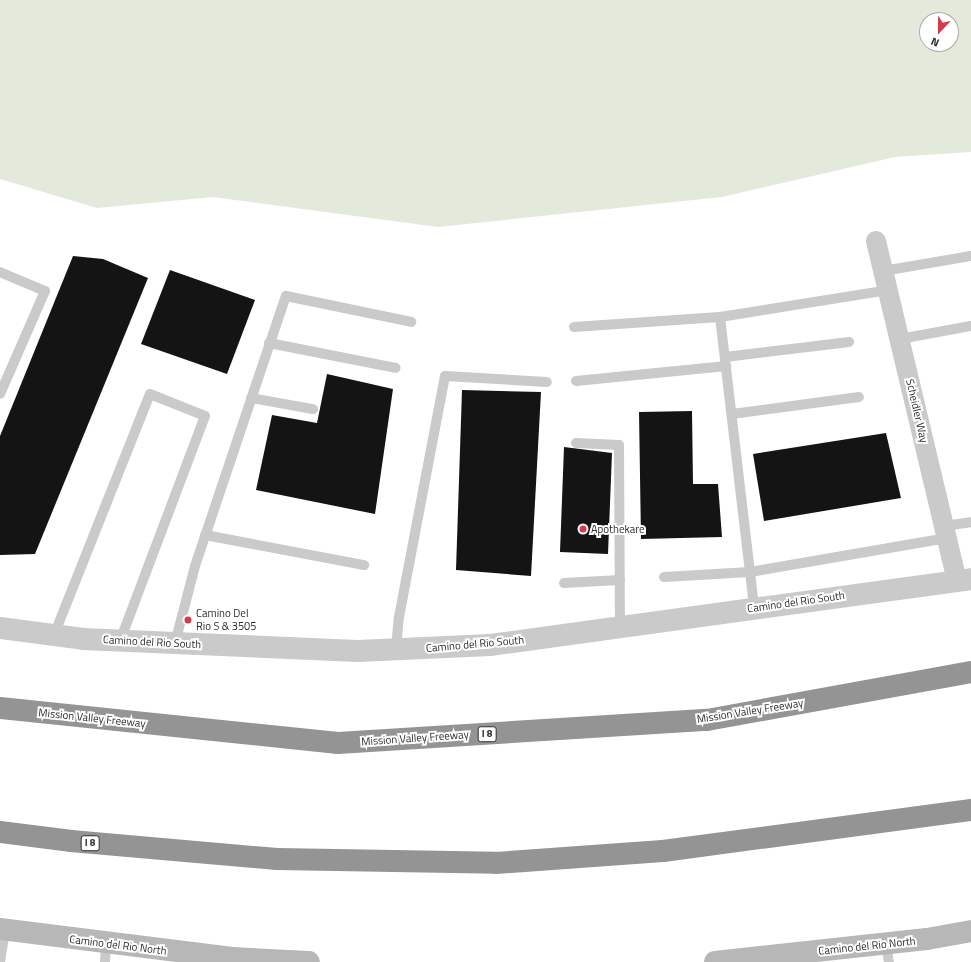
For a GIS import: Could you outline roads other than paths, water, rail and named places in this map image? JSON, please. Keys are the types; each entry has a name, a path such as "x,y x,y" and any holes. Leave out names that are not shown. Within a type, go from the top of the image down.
{"highway":[{"name":"Mission Valley Freeway","path":"0,708 338,743 708,720 971,672"},
{"name":"I 8","path":"0,832 71,841 277,859 496,863 663,851 971,810"}],"main road":[{"name":"Camino del Rio North","path":"3,930 105,953 259,961 309,962"},
{"name":"Camino del Rio North","path":"715,962 887,953 971,931"}],"street":[{"name":"Scheidler Way","path":"876,241 945,532 964,580"},
{"name":"Camino del Rio South","path":"0,628 54,635 120,640 358,651 490,645 964,580"}],"lane":[{"path":"883,271 971,256"},
{"path":"0,272 45,291 0,394"},
{"path":"574,327 720,317 888,290"},
{"path":"175,643 206,535 269,343 286,296 411,322"},
{"path":"720,317 754,608"},
{"path":"900,339 971,326"},
{"path":"576,381 726,362 849,342"},
{"path":"269,343 396,368"},
{"path":"396,649 399,617 445,376 547,382"},
{"path":"54,635 150,394 205,416 120,640"},
{"path":"732,414 859,397"},
{"path":"251,398 313,409"},
{"path":"576,443 619,445 620,627"},
{"path":"664,577 750,572 945,532 971,522"},
{"path":"206,535 364,565"},
{"path":"564,583 620,580"},
{"path":"0,962 3,930"}],"place":[{"name":"Apothekare","path":"583,529"},
{"name":"Camino Del Rio S & 3505","path":"188,620"}]}
